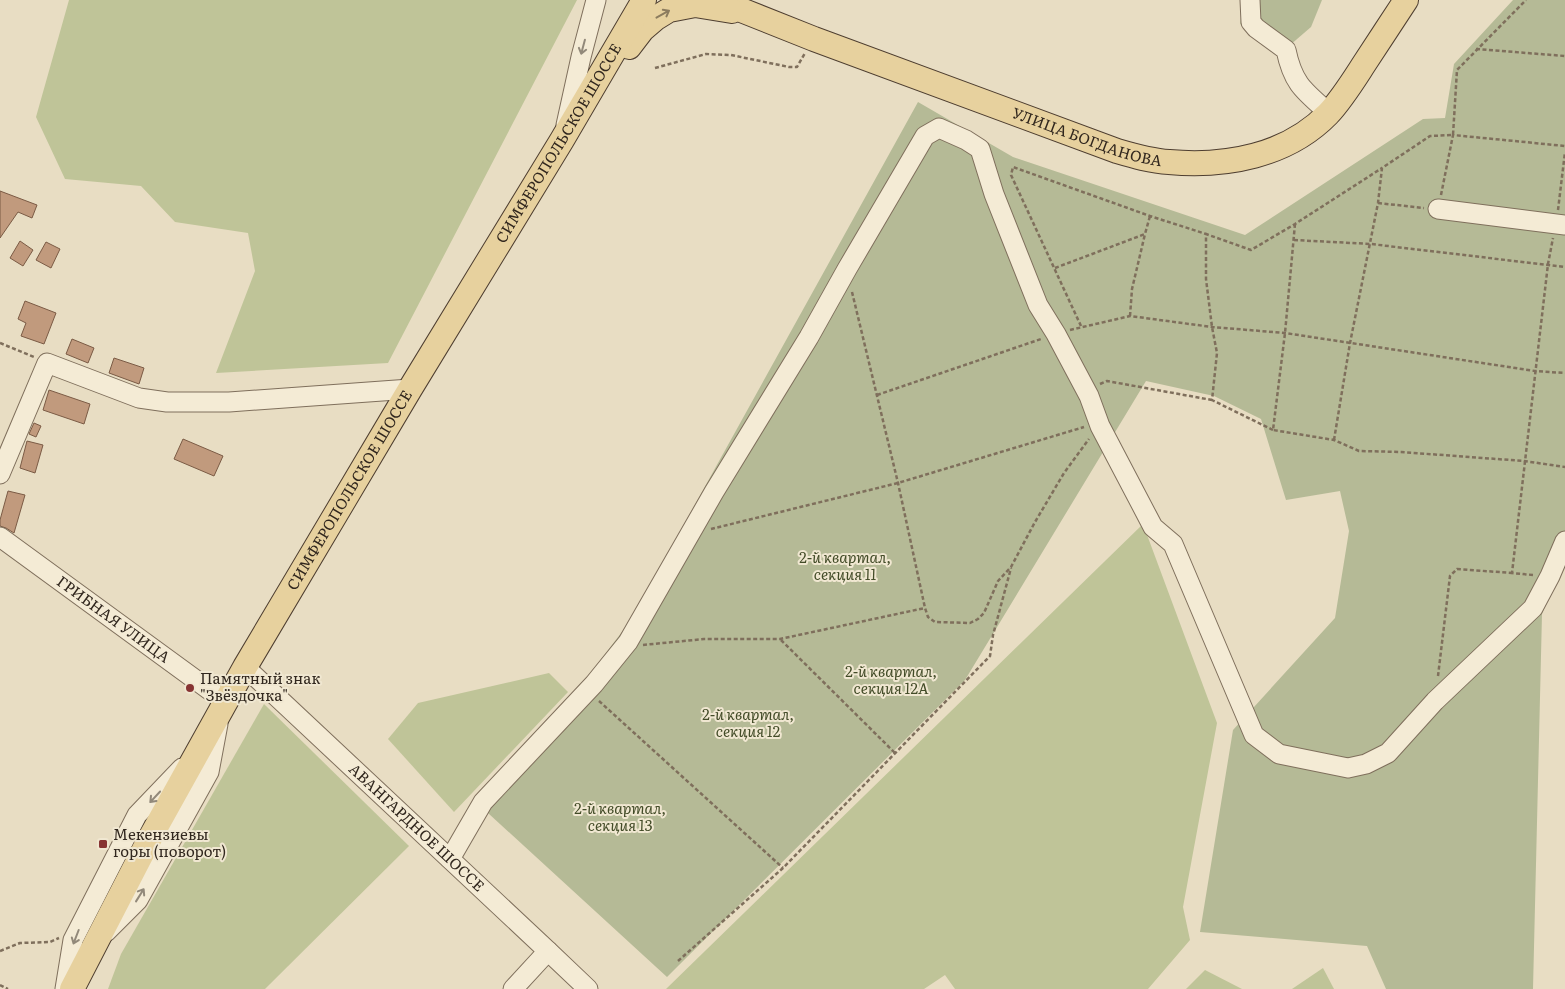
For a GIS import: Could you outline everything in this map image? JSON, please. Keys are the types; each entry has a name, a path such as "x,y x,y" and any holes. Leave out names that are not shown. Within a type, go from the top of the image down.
{"main road":[{"name":"СИМФЕРОПОЛЬСКОЕ ШОССЕ","path":"72,989 87,936 150,838 245,667 410,389 562,140 644,0"},
{"name":"УЛИЦА БОГДАНОВА","path":"716,0 814,39 1117,151 1145,159 1194,164 1242,159 1268,152 1303,135 1329,113 1350,85 1406,0"},
{"path":"730,0 763,18"},
{"path":"584,103 642,30 656,18 670,10 696,5 710,6 763,18"}],"street":[{"path":"562,140 596,0"},
{"path":"1250,0 1251,22 1256,28 1286,50 1290,68 1299,85 1329,113"},
{"path":"450,859 483,802 594,684 624,647 714,492 809,337 846,269 925,136 939,128 966,140 980,149 994,194 1038,305 1056,334 1089,396 1099,424 1153,527 1174,544 1254,735 1279,754 1348,768 1366,764 1388,753 1436,701 1533,608 1550,576 1565,541"},
{"path":"1438,208 1561,224"},
{"path":"0,474 47,363 139,398 168,402 229,402 410,389"},
{"name":"ГРИБНАЯ УЛИЦА","path":"0,537 224,706"},
{"name":"АВАНГАРДНОЕ ШОССЕ","path":"245,667 588,989"},
{"path":"65,989 73,940 87,936 138,900 209,772 224,706"},
{"path":"513,989 548,950"}],"path":[{"path":"1378,203 1438,208 1453,135 1457,70 1526,0"},
{"path":"1476,49 1565,56"},
{"path":"654,68 706,54 731,55 789,67 796,67 802,57"},
{"path":"1081,326 1010,176 1013,167 1251,250 1295,224 1430,136 1453,135 1565,146"},
{"path":"1512,573 1548,264 1561,224 1565,152"},
{"path":"1334,440 1350,343 1371,244 1382,168"},
{"path":"1130,316 1132,288 1150,216"},
{"path":"1273,430 1285,333 1295,224"},
{"path":"1054,268 1145,234"},
{"path":"1206,234 1206,279 1217,354 1212,400"},
{"path":"1294,240 1371,244 1565,267"},
{"path":"846,269 898,483 928,617 935,622 970,623 978,620 984,613 998,581 1011,567"},
{"path":"877,395 1081,326 1130,316 1212,328 1285,333 1535,371 1565,373"},
{"path":"0,343 47,363"},
{"path":"1089,396 1098,384 1107,381 1212,400 1273,430 1334,440 1359,451 1401,452 1524,461 1565,467"},
{"path":"690,534 898,483 1099,424"},
{"path":"678,961 783,868 990,656 993,635 1011,567 1064,473 1099,424"},
{"path":"1436,701 1450,576 1457,568 1550,576"},
{"path":"624,647 704,639 780,639 925,608"},
{"path":"780,639 895,753"},
{"path":"596,698 783,868"},
{"path":"0,951 20,943 50,942 87,936"},
{"path":"0,985 8,989"}],"green space":[{"path":"69,0 577,0 388,363 216,373 255,271 248,233 175,222 141,186 65,179 36,117"},
{"path":"1244,0 1322,0 1311,27 1282,52 1240,24"},
{"path":"1513,0 1565,0 1565,559 1542,614 1533,989 1386,989 1367,946 1200,932 1233,730 1335,618 1349,531 1340,491 1286,500 1261,419 1214,396 1146,381 965,680 667,977 476,802 570,700 631,620 918,102 1013,157 1245,235 1423,119 1445,118 1454,64"},
{"path":"1143,524 1217,723 1183,907 1190,940 1148,989 955,989 945,975 924,989 666,989"},
{"path":"549,673 568,692 454,812 388,739 418,703"},
{"path":"264,704 409,846 265,989 108,989 121,954"},
{"path":"1323,968 1334,989 1292,989"},
{"path":"1205,970 1242,989 1186,989"}],"building":[{"path":"0,191 37,205 32,218 18,212 0,238"},
{"path":"20,241 33,250 23,266 10,258"},
{"path":"46,242 60,249 51,268 36,260"},
{"path":"25,301 56,313 44,344 21,336 26,323 18,319"},
{"path":"72,339 94,348 88,363 66,354"},
{"path":"114,358 144,368 139,384 109,373"},
{"path":"49,390 90,404 84,424 43,410"},
{"path":"34,423 41,426 36,437 29,434"},
{"path":"183,439 223,456 214,476 174,459"},
{"path":"27,441 43,445 35,473 20,468"},
{"path":"8,491 25,495 14,533 0,526"}],"place":[{"name":"Памятный знак \"Звёздочка\"","path":"190,688"},
{"name":"Мекензиевы горы (поворот)","path":"103,844"}],"park label":[{"name":"2-й квартал, секция 11","path":"845,566"},
{"name":"2-й квартал, секция 12А","path":"891,680"},
{"name":"2-й квартал, секция 12","path":"748,724"},
{"name":"2-й квартал, секция 13","path":"620,818"}]}
